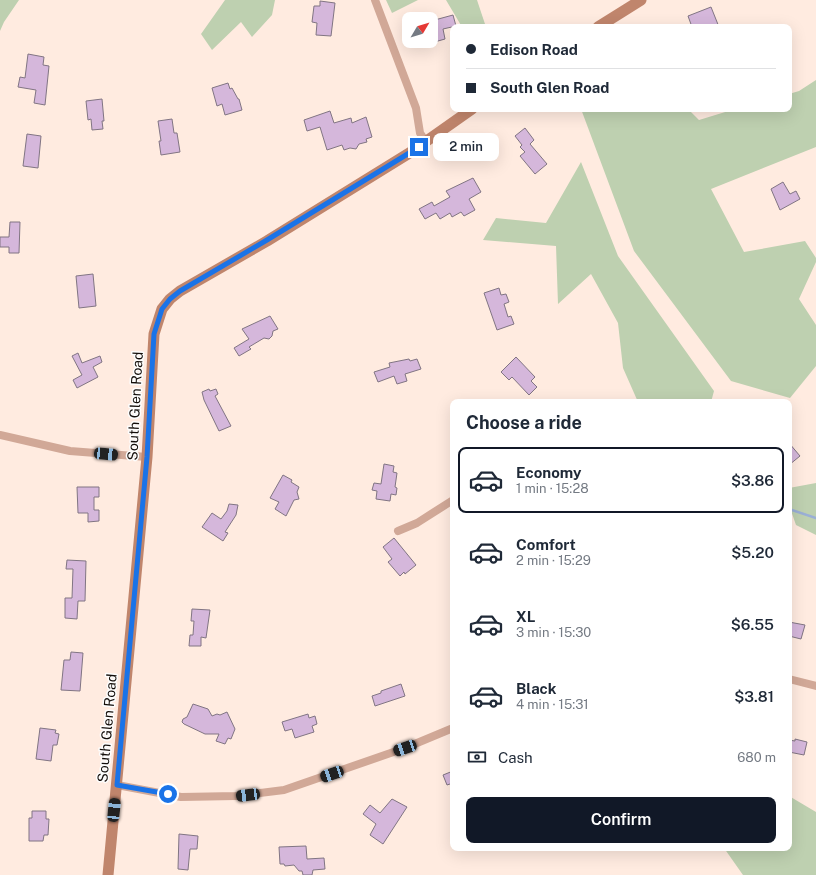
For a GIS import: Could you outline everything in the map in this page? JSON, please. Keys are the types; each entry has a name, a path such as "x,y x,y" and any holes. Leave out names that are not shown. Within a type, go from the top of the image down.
{"main road":[{"path":"603,24 641,0"},
{"name":"South Glen Road","path":"108,875 147,457 154,334 159,315 170,299 180,291 267,240 426,142 468,112"}],"street":[{"path":"375,0 406,78 416,108 420,133 426,142"},
{"path":"0,435 70,451 147,457"},
{"path":"398,531 417,523 450,502"},
{"path":"792,680 816,686"},
{"path":"117,785 181,797 236,796 284,790 405,748 450,729"}],"green space":[{"path":"0,0 19,0 4,22 0,31"},
{"path":"225,0 275,0 272,15 252,37 241,22 212,50 201,34"},
{"path":"386,0 418,0 392,13"},
{"path":"446,0 477,0 485,24 460,24"},
{"path":"816,80 816,147 711,189 744,252 805,241 816,258 816,262 799,299 816,325 816,366 790,398 731,381 634,251 582,112 691,112 699,120 725,112 792,112 792,93 799,91"},
{"path":"581,162 618,256 714,391 712,399 637,399 623,368 618,323 591,274 558,304 556,246 483,240 496,218 546,223"},
{"path":"816,483 816,535 796,525 792,514 792,487"},
{"path":"792,798 816,812 816,875 743,875 726,851 792,851"}],"building":[{"path":"320,1 335,3 331,36 316,35 317,23 312,22 314,6 320,6"},
{"path":"711,7 718,24 691,24 688,16"},
{"path":"453,15 455,24 450,24 450,27 443,29 445,39 438,41 438,19"},
{"path":"28,54 44,57 43,65 49,66 45,105 34,103 36,90 18,87 20,77 25,78"},
{"path":"228,83 230,89 232,88 239,99 242,110 225,115 222,104 217,106 212,88"},
{"path":"102,99 104,121 102,121 103,129 92,130 91,119 88,120 86,101"},
{"path":"330,111 334,123 351,118 352,123 366,117 372,137 366,139 367,142 359,144 356,149 350,148 344,150 342,145 327,150 320,127 307,131 304,120"},
{"path":"172,119 174,133 177,133 180,152 161,155 159,141 161,141 158,121"},
{"path":"525,128 534,140 530,144 547,164 535,174 520,156 525,152 520,147 522,145 515,136"},
{"path":"27,134 41,136 38,168 23,166"},
{"path":"473,178 481,192 469,199 475,210 464,216 461,212 452,217 450,213 440,219 436,213 425,219 419,209 432,202 434,206 450,197 446,191"},
{"path":"783,182 790,194 796,191 800,199 780,210 771,189"},
{"path":"10,222 20,222 19,253 9,253 9,247 0,247 0,237 9,237"},
{"path":"93,274 96,306 79,308 76,276"},
{"path":"499,288 501,295 506,294 509,302 504,304 508,317 511,316 514,324 497,330 484,293"},
{"path":"270,316 278,329 273,331 272,336 269,339 264,338 249,347 251,349 239,356 234,348 249,339 242,329"},
{"path":"78,353 82,363 100,356 102,362 93,367 98,377 77,388 73,380 82,375 72,356"},
{"path":"516,357 535,377 531,381 537,387 529,395 512,377 509,380 501,372"},
{"path":"409,359 410,361 417,359 421,369 405,374 407,381 397,384 394,376 378,382 374,372 390,367 389,363"},
{"path":"209,389 210,391 216,389 218,394 215,396 231,426 219,431 204,400 202,392"},
{"path":"792,447 800,456 792,463"},
{"path":"384,464 394,466 393,472 397,473 395,487 397,488 396,495 391,494 390,501 376,499 377,491 372,490 374,483 381,484"},
{"path":"283,475 292,480 291,482 299,487 297,492 299,499 294,500 286,516 275,509 279,502 270,498"},
{"path":"77,487 99,487 99,497 94,497 94,510 99,510 99,521 88,522 88,513 78,513"},
{"path":"229,504 238,505 236,515 225,532 228,533 223,541 202,527 212,513 221,519 227,511"},
{"path":"394,538 416,565 400,576 388,562 392,559 383,547"},
{"path":"67,560 86,561 85,601 78,601 77,619 65,618 65,598 72,598 73,569 66,569"},
{"path":"192,609 210,610 206,638 201,637 201,646 189,646 190,635 193,635 194,621 191,621"},
{"path":"792,623 805,625 801,639 792,637"},
{"path":"71,652 83,653 80,691 61,690 64,660 70,660"},
{"path":"401,684 405,696 375,706 372,696"},
{"path":"193,704 208,709 212,716 227,712 235,729 231,739 228,738 225,744 216,741 219,734 205,734 184,724 182,722 183,719 187,717"},
{"path":"308,714 309,718 315,716 317,724 312,726 314,732 295,738 292,729 285,731 282,722"},
{"path":"40,728 56,730 55,733 59,734 57,745 53,745 51,761 36,759"},
{"path":"795,739 807,742 804,755 792,753 792,740 795,741"},
{"path":"450,772 450,784 447,785 443,775"},
{"path":"392,799 407,807 383,844 370,835 376,824 363,814 370,805 380,813"},
{"path":"32,811 46,811 46,819 49,819 48,835 44,835 43,841 29,841 29,818 32,818"},
{"path":"179,834 198,836 197,849 190,849 188,870 178,869"},
{"path":"306,846 307,859 324,858 325,869 313,870 312,875 303,875 302,871 299,871 294,865 285,866 284,864 280,864 279,847"}],"waterway":[{"path":"792,510 816,518"}],"route":[{"path":"168,794 117,785 147,457 154,334 159,315 170,299 180,291 267,240 419,147"}]}
